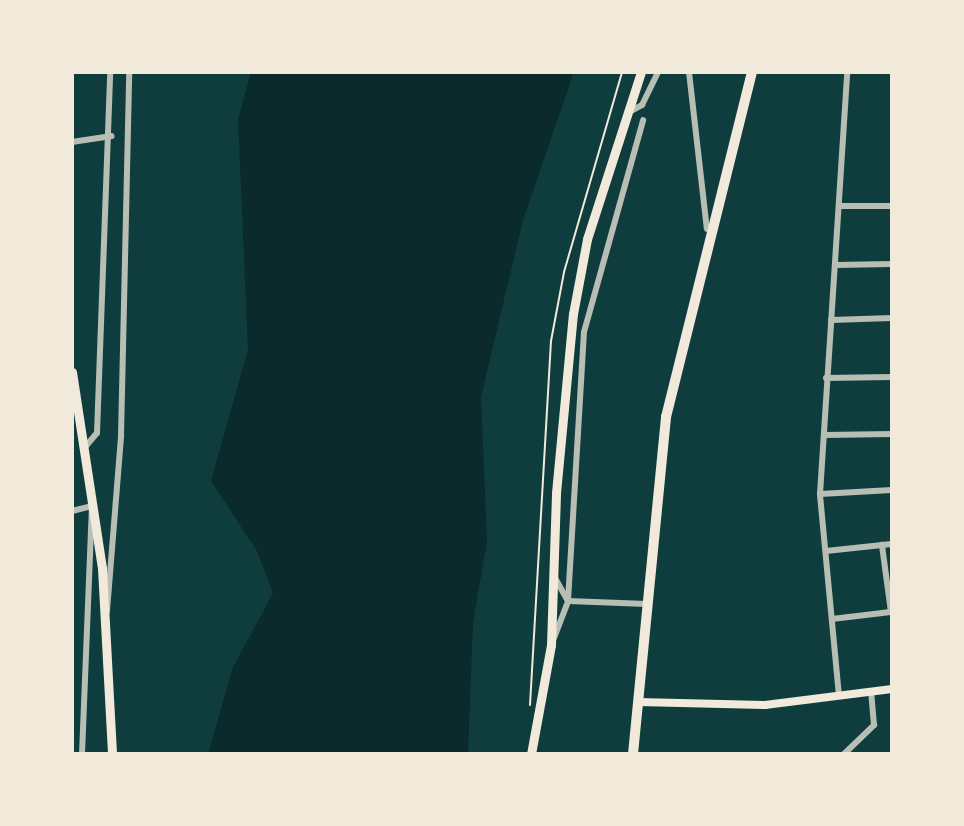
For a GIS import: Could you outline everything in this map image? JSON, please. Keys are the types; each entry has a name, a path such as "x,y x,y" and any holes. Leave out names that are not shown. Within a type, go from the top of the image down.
{"highway":[{"path":"633,754 666,417 707,229 752,72"}],"main road":[{"path":"531,754 551,645 552,573 573,314 626,114 641,72"},
{"path":"72,372 86,446 106,614 112,754"},
{"path":"638,702 728,706 892,689"}],"street":[{"path":"86,446 97,433 112,136 110,72"},
{"path":"106,614 121,436 129,72"},
{"path":"626,114 642,105 658,72"},
{"path":"689,72 707,229"},
{"path":"839,696 820,494 847,72"},
{"path":"551,645 568,601 584,332 643,120"},
{"path":"72,142 112,136"},
{"path":"839,206 892,206"},
{"path":"836,265 892,264"},
{"path":"831,320 892,318"},
{"path":"826,378 892,377"},
{"path":"824,435 892,434"},
{"path":"820,494 892,490"},
{"path":"72,511 92,506 82,754"},
{"path":"826,551 892,544"},
{"path":"832,619 891,612 882,545"},
{"path":"552,573 568,601"},
{"path":"568,601 647,604"},
{"path":"846,753 874,725 871,692"}],"water":[{"path":"251,72 574,72 523,220 481,397 487,541 473,623 468,754 208,754 233,667 273,593 257,551 211,481 248,349 238,119"}]}
